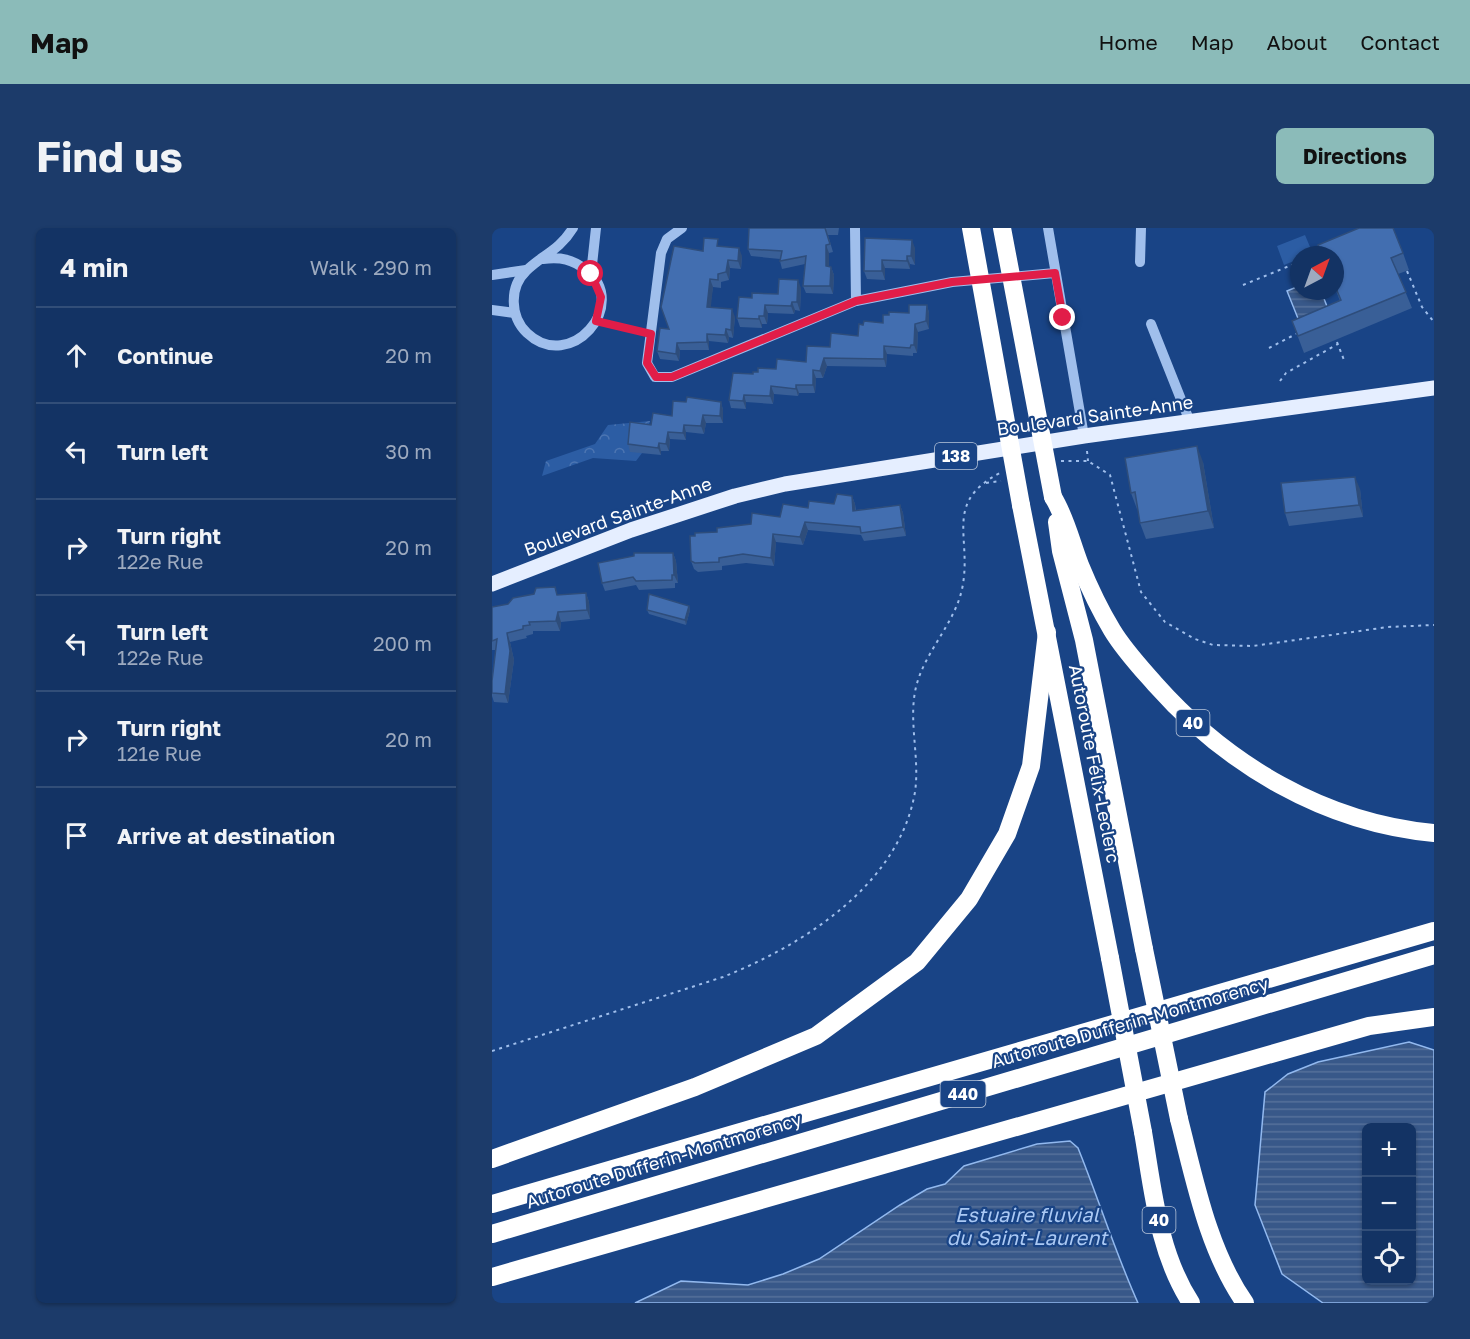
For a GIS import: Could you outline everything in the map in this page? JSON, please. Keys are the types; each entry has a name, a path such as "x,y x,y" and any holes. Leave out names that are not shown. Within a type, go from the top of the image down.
{"highway":[{"name":"Autoroute Félix-Leclerc","path":"971,228 1163,1241 1170,1264 1191,1303"},
{"name":"40","path":"1002,228 1053,497 1063,514 1085,577 1112,631 1127,653 1175,706 1210,738 1254,771 1322,807 1351,818 1434,833"},
{"path":"1053,497 1061,551 1084,640 1179,1119 1197,1189 1226,1271 1245,1303"},
{"path":"492,1159 695,1086 816,1036 916,962 969,899 1007,834 1031,766 1047,632"},
{"name":"Autoroute Dufferin-Montmorency","path":"492,1204 1434,931"},
{"name":"Autoroute Dufferin-Montmorency","path":"492,1234 1434,955"},
{"path":"492,1277 1357,1029 1434,1017"}],"main road":[{"name":"Boulevard Sainte-Anne","path":"492,585 631,530 735,496 836,474 1084,436 1434,388"}],"street":[{"path":"573,228 567,237 543,259 526,270 514,290 514,313 526,333 536,340 558,345 581,338 596,321 601,297 591,274 596,228"},
{"path":"682,228 667,239 661,253 647,363 656,377 672,377 856,301 952,282 1055,273"},
{"path":"855,228 856,301"},
{"path":"1048,228 1084,436"},
{"path":"1140,262 1141,228"},
{"path":"543,259 558,257 573,261 591,274"},
{"path":"492,274 526,270"},
{"path":"492,310 514,313"},
{"path":"1151,324 1190,422"}],"path":[{"path":"1243,285 1290,266"},
{"path":"1407,271 1422,307 1434,322"},
{"path":"596,321 651,334"},
{"path":"1269,348 1296,334"},
{"path":"1280,381 1286,373 1337,342 1344,360"},
{"path":"1068,463 1088,461 1110,475 1141,592 1165,622 1195,639 1213,645 1253,646 1388,627 1434,625"},
{"path":"492,1052 723,977 754,964 809,934 854,896 874,874 895,845 910,812 916,771 913,712 916,686 922,666 961,596 965,571 963,518 971,494 983,483"}],"green space":[{"path":"1305,235 1310,246 1290,246 1290,263 1284,265 1277,246"},
{"path":"650,421 642,453 636,461 593,458 542,476 546,461 595,444 608,425"}],"water":[{"path":"1291,300 1324,300 1328,309 1301,326"},
{"path":"1409,1042 1434,1050 1434,1303 1323,1303 1282,1274 1255,1205 1265,1092 1288,1074 1318,1062"},
{"name":"Estuaire fluvial du Saint-Laurent","path":"1070,1141 1078,1148 1138,1303 635,1303 681,1281 748,1285 783,1274 819,1259 927,1189 945,1184 964,1166 1037,1144"}],"building":[{"path":"749,228 825,228 830,244 826,245 826,266 831,267 830,286 803,286 806,256 780,261 782,251 748,249"},
{"path":"1359,228 1393,228 1403,253 1391,258 1406,292 1298,336 1292,321 1344,300 1344,246 1318,245"},
{"path":"704,238 718,239 717,246 739,248 738,261 728,260 726,272 718,274 718,280 710,279 707,307 732,309 731,330 726,329 725,335 707,334 707,342 677,343 676,354 657,351 660,328 669,329 661,307 674,246 703,251"},
{"path":"865,238 912,240 911,256 907,256 907,261 882,260 882,271 864,271"},
{"path":"779,279 798,280 797,302 792,302 791,306 765,305 764,316 759,316 759,319 737,318 739,297 752,298 752,293 778,294"},
{"path":"909,305 927,305 926,321 915,324 914,345 910,348 884,346 884,359 824,358 820,371 813,370 813,385 796,385 796,389 771,386 770,396 744,395 743,401 729,400 733,373 753,374 753,372 758,372 758,368 776,369 777,359 806,362 807,346 830,347 831,333 858,336 859,324 863,325 864,321 883,323 883,315 889,315 889,312 909,313"},
{"path":"687,397 721,402 720,416 703,415 701,426 684,425 683,433 668,432 666,444 659,443 658,448 628,444 630,422 651,425 653,413 672,416 673,401 686,402"},
{"path":"1197,446 1208,511 1140,523 1135,492 1131,493 1125,458"},
{"path":"1355,477 1359,505 1285,513 1281,483"},
{"path":"837,494 852,496 853,511 900,505 903,527 861,533 860,527 805,522 800,537 773,534 771,558 743,554 719,558 719,562 695,563 691,561 690,536 695,536 695,533 717,532 717,528 751,524 752,513 780,517 783,504 808,508 809,501 834,504"},
{"path":"634,553 673,553 674,575 672,575 672,580 636,581 633,577 602,583 598,563 634,556"},
{"path":"555,587 557,595 586,593 587,610 558,612 556,621 529,622 530,625 523,626 523,629 507,633 510,651 505,694 492,693 497,639 492,641 492,607 508,604 513,598 534,594 536,588"},
{"path":"649,594 689,606 685,620 647,610"}],"route":[{"path":"591,274 598,285 601,297 596,321 651,334 647,363 656,377 672,377 856,301 952,282 1055,273 1063,318"}]}
